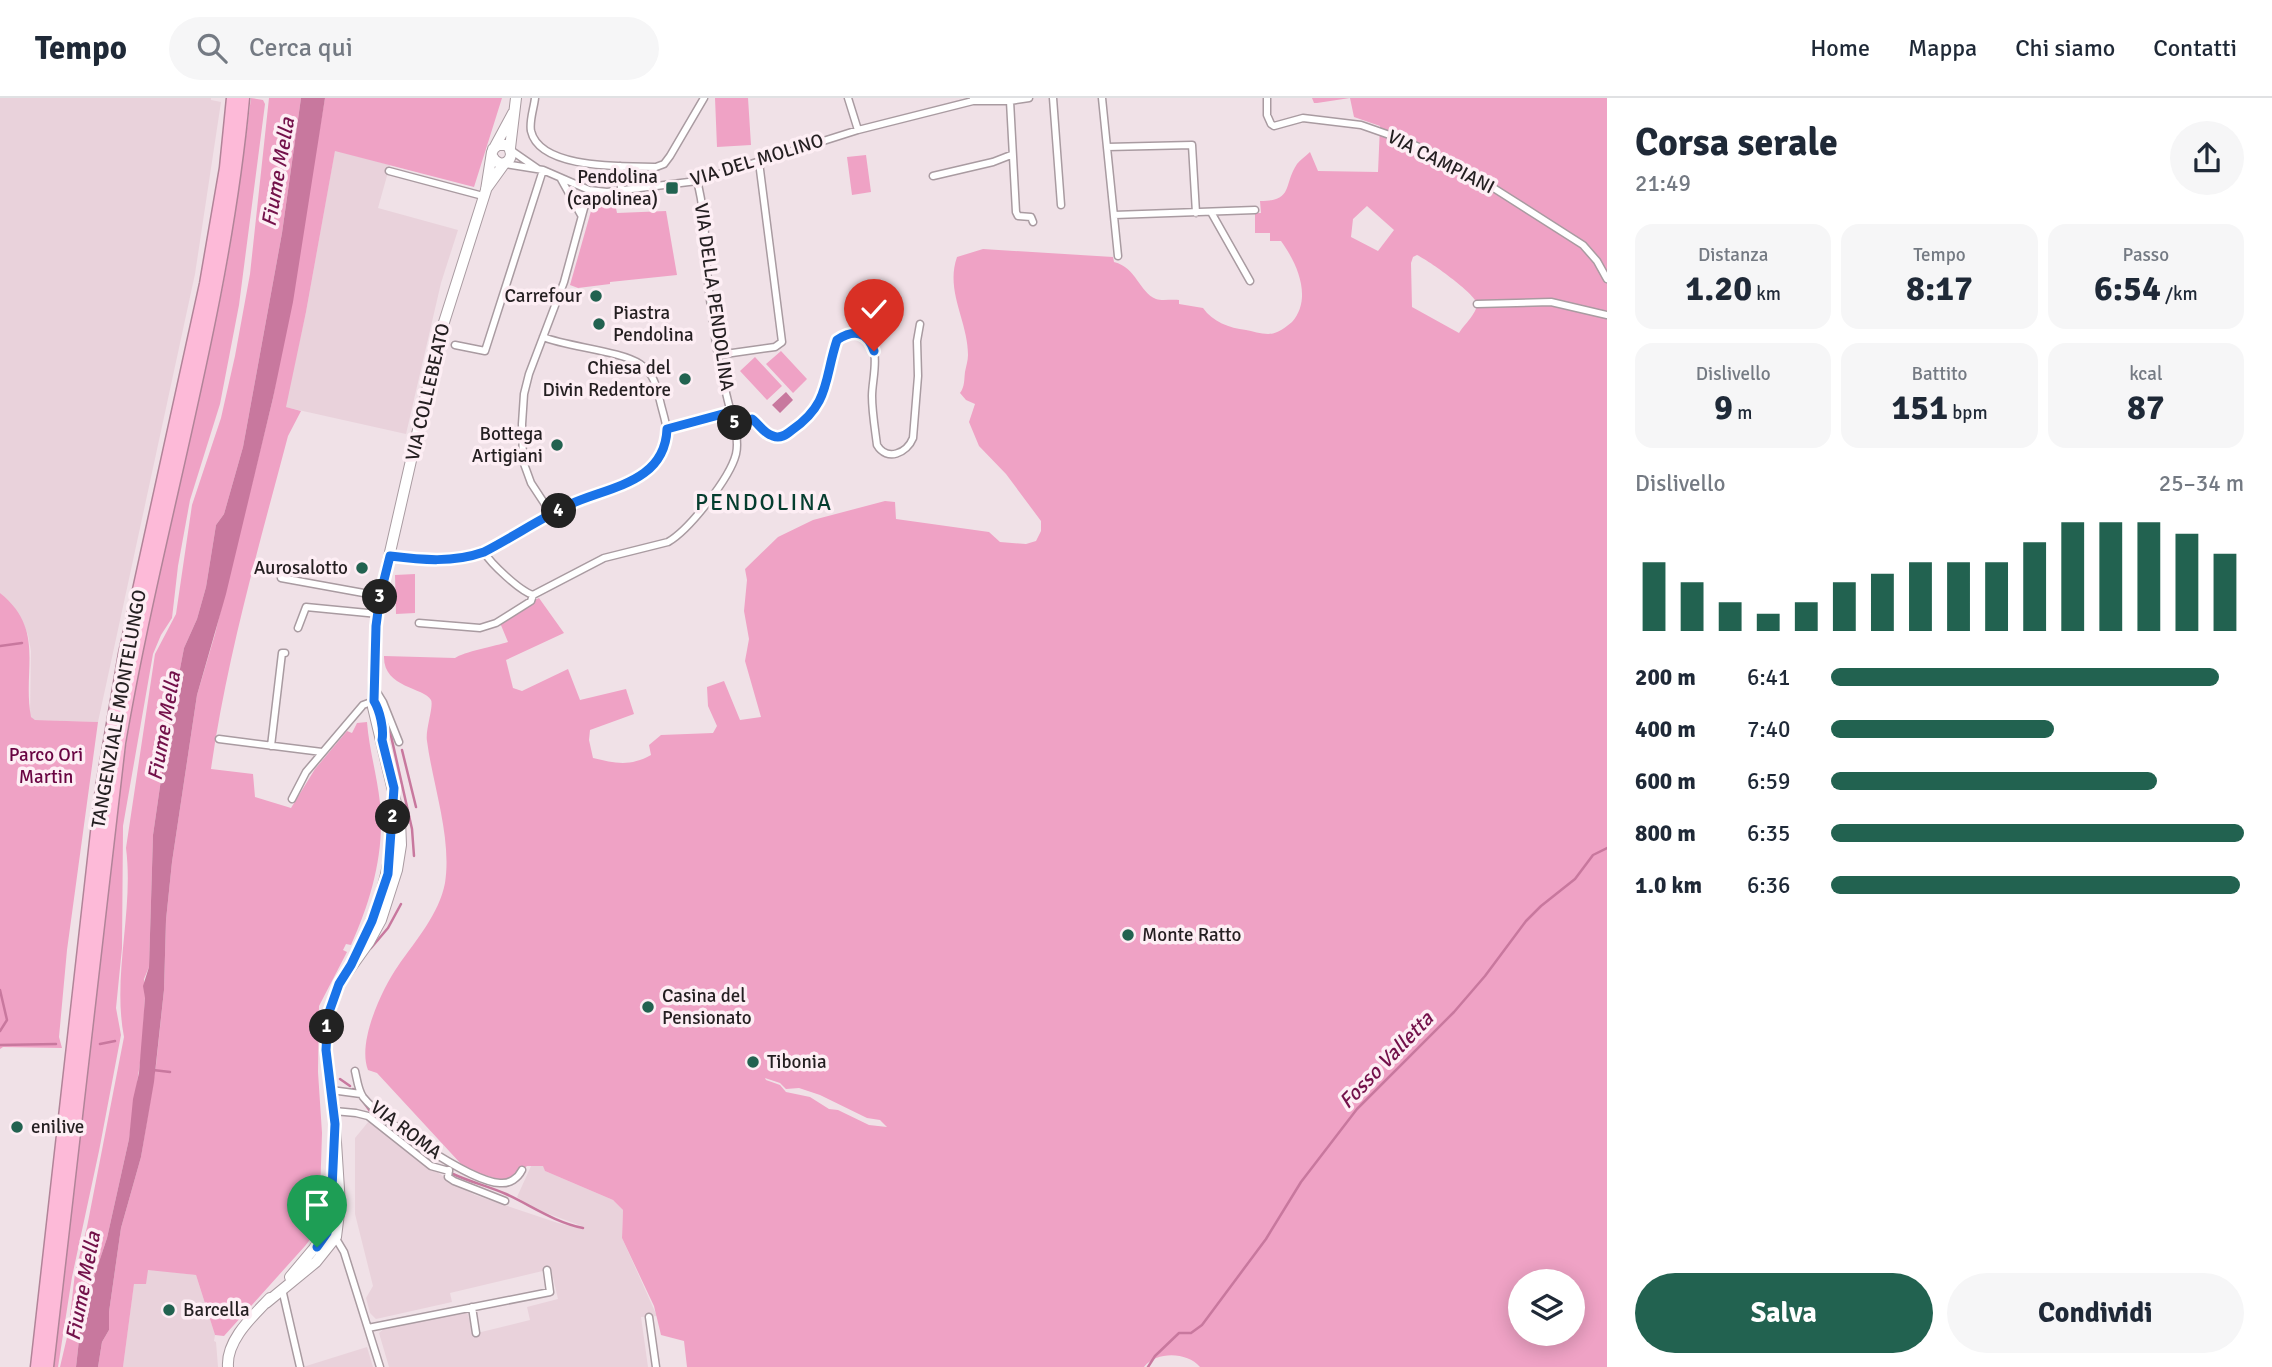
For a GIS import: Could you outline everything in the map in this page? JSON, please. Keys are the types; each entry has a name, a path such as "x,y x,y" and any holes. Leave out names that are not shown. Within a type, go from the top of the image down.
{"highway":[{"name":"TANGENZIALE MONTELUNGO","path":"37,1367 102,788 125,654 206,284 226,167 233,98"},
{"name":"TANGENZIALE MONTELUNGO","path":"47,1367 119,743 135,656 216,285 236,168 243,98"}],"street":[{"name":"VIA COLLEBEATO","path":"511,149 516,98"},
{"path":"535,98 530,128 534,140 541,148 589,165 656,167 664,164 704,98"},
{"path":"848,98 858,130"},
{"path":"973,100 1010,102 1029,98"},
{"path":"1053,98 1061,205"},
{"path":"1102,98 1118,256"},
{"name":"VIA CAMPIANI","path":"1267,98 1267,115 1274,126 1303,118 1362,125 1432,153 1492,187 1583,245 1597,261 1607,279"},
{"name":"VIA DEL MOLINO","path":"504,164 541,170 589,190 621,191 697,181 858,130 973,100"},
{"path":"1010,102 1016,212 1018,216 1031,216 1033,222"},
{"name":"VIA COLLEBEATO","path":"374,701 380,596 439,338 484,193 492,153 513,113"},
{"path":"501,144 511,149 512,157 504,164 495,162 492,153 501,144"},
{"path":"1107,147 1192,145 1196,212"},
{"name":"VIA DEL MOLINO","path":"511,149 541,170"},
{"path":"933,176 1011,155"},
{"path":"718,355 775,347 782,342 759,162"},
{"name":"VIA COLLEBEATO","path":"484,193 504,164"},
{"path":"620,166 621,191"},
{"path":"454,345 485,351 541,170"},
{"path":"388,171 484,193"},
{"path":"560,177 582,216"},
{"name":"VIA DELLA PENDOLINA","path":"419,622 480,628 496,623 531,601 533,595 583,567 621,552 668,542 686,528 732,466 737,441 718,355 708,281 703,210 697,181"},
{"path":"552,515 531,483 523,461 524,394 564,282 589,190"},
{"path":"1114,215 1255,210"},
{"path":"1211,212 1250,281"},
{"path":"1477,304 1551,302 1607,315"},
{"path":"733,424 752,419 760,424 767,434 776,438 786,435 803,423 820,401 837,340 846,334 859,333 871,341 874,351 872,394 877,445 881,451 889,454 901,453 909,447 913,438 920,324"},
{"path":"390,556 435,561 484,552 570,505 638,479 661,454 667,429 656,381 649,370 626,358 543,337"},
{"name":"VIA DELLA PENDOLINA","path":"667,429 730,412"},
{"path":"484,552 489,560 527,593 533,595"},
{"path":"281,578 380,596"},
{"path":"298,628 306,607 378,614"},
{"path":"271,746 282,653 285,653"},
{"name":"VIA COLLEBEATO","path":"375,689 399,742"},
{"path":"266,1303 316,1262 331,1235 340,1205 334,1111 326,1050 328,1015 339,984 351,965 380,902 388,874 394,788 374,701 363,705 323,752 298,782 292,799"},
{"path":"219,739 323,752"},
{"name":"VIA ROMA","path":"355,1071 361,1094 375,1110 452,1164 500,1184 515,1179 522,1170"},
{"name":"VIA ROMA","path":"331,1090 361,1094"},
{"name":"VIA ROMA","path":"334,1111 368,1116 431,1166 449,1171"},
{"name":"VIA ROMA","path":"452,1164 449,1177 454,1181 505,1201"},
{"path":"228,1367 234,1341 317,1247 331,1235"},
{"path":"331,1235 344,1252 380,1367"},
{"path":"368,1328 550,1292 547,1270"},
{"path":"282,1289 300,1367"},
{"path":"472,1307 476,1333"},
{"path":"649,1317 656,1367"}],"shaded area":[{"path":"0,98 211,98 221,102 195,274 98,722 35,720 30,717 31,651 28,635 21,618 0,593"},
{"path":"301,98 325,98 293,302 226,594 197,695 172,862 166,920 164,990 154,1082 141,1157 121,1228 109,1312 109,1330 102,1342 98,1367 76,1367 82,1313 107,1238 129,1139 139,1073 145,998 143,986 149,967 153,835 168,731 184,648 197,619 206,587 216,525 224,514 243,447 282,233"},
{"path":"335,150 390,165 378,208 458,230 441,283 406,434 285,407 306,312"},
{"path":"786,392 793,400 780,413 772,405"},
{"path":"369,1121 418,1161 450,1182 475,1195 558,1223 582,1229 584,1227 533,1208 517,1197 532,1164 544,1166 545,1171 613,1200 623,1210 622,1238 657,1316 641,1317 648,1367 389,1367 379,1333 386,1327 467,1311 473,1334 530,1320 527,1307 558,1299 551,1269 450,1293 452,1302 376,1319 370,1313 366,1298 373,1286 355,1214 355,1138"},
{"name":"Barcella","path":"148,1269 196,1275 215,1335 218,1367 123,1367 134,1283"},
{"path":"367,1347 373,1367 303,1367"}],"green space":[{"path":"251,98 263,100 265,104 239,305 220,404 190,500 172,618 153,654 123,826 122,948 116,1008 121,1035 72,1277 58,1367 52,1367 123,765 153,601 220,300"},
{"path":"269,98 301,98 282,233 243,447 224,514 216,525 206,587 197,619 184,648 168,731 153,835 149,967 144,979 142,1049 129,1139 107,1238 82,1313 76,1367 60,1367 68,1333 75,1273 87,1227 124,1037 120,990 128,872 126,848 155,654 176,614 192,505 221,418 235,356 250,274"},
{"path":"325,98 502,98 474,187 335,151 286,407 301,411 288,436 245,601 211,769 253,774 255,797 291,808 315,769 347,731 352,733 357,723 367,722 380,803 380,840 375,876 365,911 351,945 346,944 343,950 347,952 319,1006 318,1072 322,1133 319,1228 224,1336 215,1335 196,1275 148,1270 146,1284 134,1284 123,1367 98,1367 102,1342 109,1330 109,1312 121,1228 141,1157 156,1065 172,862 197,695 215,634 273,398"},
{"path":"715,98 748,98 751,145 717,147"},
{"path":"1312,98 1350,98 1317,103 1314,103"},
{"path":"1350,98 1607,98 1607,1367 1200,1367 1188,1358 1172,1355 1156,1358 1144,1367 687,1367 684,1341 661,1335 654,1306 622,1238 623,1210 613,1200 545,1171 543,1166 527,1166 504,1181 471,1171 462,1165 377,1073 368,1070 366,1045 373,1016 392,976 438,905 445,883 446,866 444,830 427,741 431,700 390,675 385,667 384,656 455,658 508,642 498,618 539,598 564,633 506,660 513,688 522,691 568,669 580,700 626,689 634,714 590,730 593,758 629,763 651,755 649,745 661,735 713,733 717,726 708,706 707,687 724,681 740,720 761,717 745,661 749,639 744,611 747,580 745,569 778,537 813,520 885,501 895,502 896,519 989,532 1000,542 1026,544 1036,541 1041,531 1041,521 1006,474 979,446 969,422 975,404 960,393 964,385 968,355 965,330 955,294 954,270 957,257 983,249 1113,257 1114,262 1128,269 1150,296 1156,299 1179,300 1179,304 1203,308 1217,321 1234,328 1262,334 1275,333 1292,322 1298,313 1302,292 1297,270 1281,241 1270,241 1270,233 1255,233 1255,213 1261,213 1260,201 1283,195 1297,164 1310,152 1318,171 1378,172 1380,126 1354,117","holes":["1367,206 1394,230 1378,251 1351,237 1353,219","1417,255 1475,299 1475,311 1459,333 1412,307 1411,263","765,1078 780,1083 786,1089 799,1088 820,1095 867,1118 880,1120 887,1127 869,1125 838,1110 829,1109 810,1097 786,1092 780,1085"]},
{"path":"866,155 871,192 852,195 847,157"},
{"path":"595,197 614,198 617,213 666,211 677,275 578,288 570,285"},
{"path":"781,351 807,379 793,393 766,364"},
{"path":"755,357 782,386 767,400 740,371"},
{"path":"415,574 415,613 396,614 395,575"},
{"name":"Parco Ori Martin","path":"0,593 14,607 28,636 31,717 35,720 98,722 67,950 59,1037 62,1048 0,1049"}],"waterway":[{"path":"0,646 22,643"},
{"path":"387,718 412,829 414,856"},
{"path":"402,750 416,807"},
{"name":"Fosso Valletta","path":"1148,1367 1155,1356 1179,1333 1191,1333 1202,1325 1266,1239 1301,1182 1357,1109 1454,1012 1526,921 1575,879 1593,855 1607,848"},
{"path":"371,948 388,928 401,904"},
{"path":"0,990 7,1020 0,1031"},
{"path":"100,1044 115,1041"},
{"path":"0,1045 56,1044"},
{"path":"153,1070 170,1072"},
{"path":"340,1079 350,1086"},
{"path":"362,1100 370,1111"},
{"path":"453,1174 506,1194 562,1222 583,1228"}],"place":[{"name":"Pendolina (capolinea)","path":"672,188"},
{"name":"Carrefour","path":"596,296"},
{"name":"Piastra Pendolina","path":"599,324"},
{"name":"Chiesa del Divin Redentore","path":"685,379"},
{"name":"Bottega Artigiani","path":"557,445"},
{"name":"Aurosalotto","path":"362,568"},
{"name":"Monte Ratto","path":"1128,935"},
{"name":"Casina del Pensionato","path":"648,1007"},
{"name":"Tibonia","path":"753,1062"},
{"name":"enilive","path":"17,1127"},
{"name":"Barcella","path":"169,1310"}],"district":[{"name":"PENDOLINA","path":"764,502"}],"route":[{"path":"317,1247 327,1233 331,1210 335,1124 326,1050 328,1015 339,984 372,921 388,874 394,788 374,701 376,626 390,556 435,561 484,552 570,505 638,479 661,454 667,429 730,412 733,424 752,419 760,424 767,434 776,438 786,435 803,423 820,401 837,340 846,334 859,333 871,341 874,351"}],"water label":[{"name":"Fiume Mella","path":"278,172"},
{"name":"Fiume Mella","path":"164,726"},
{"name":"Fiume Mella","path":"83,1286"}]}
